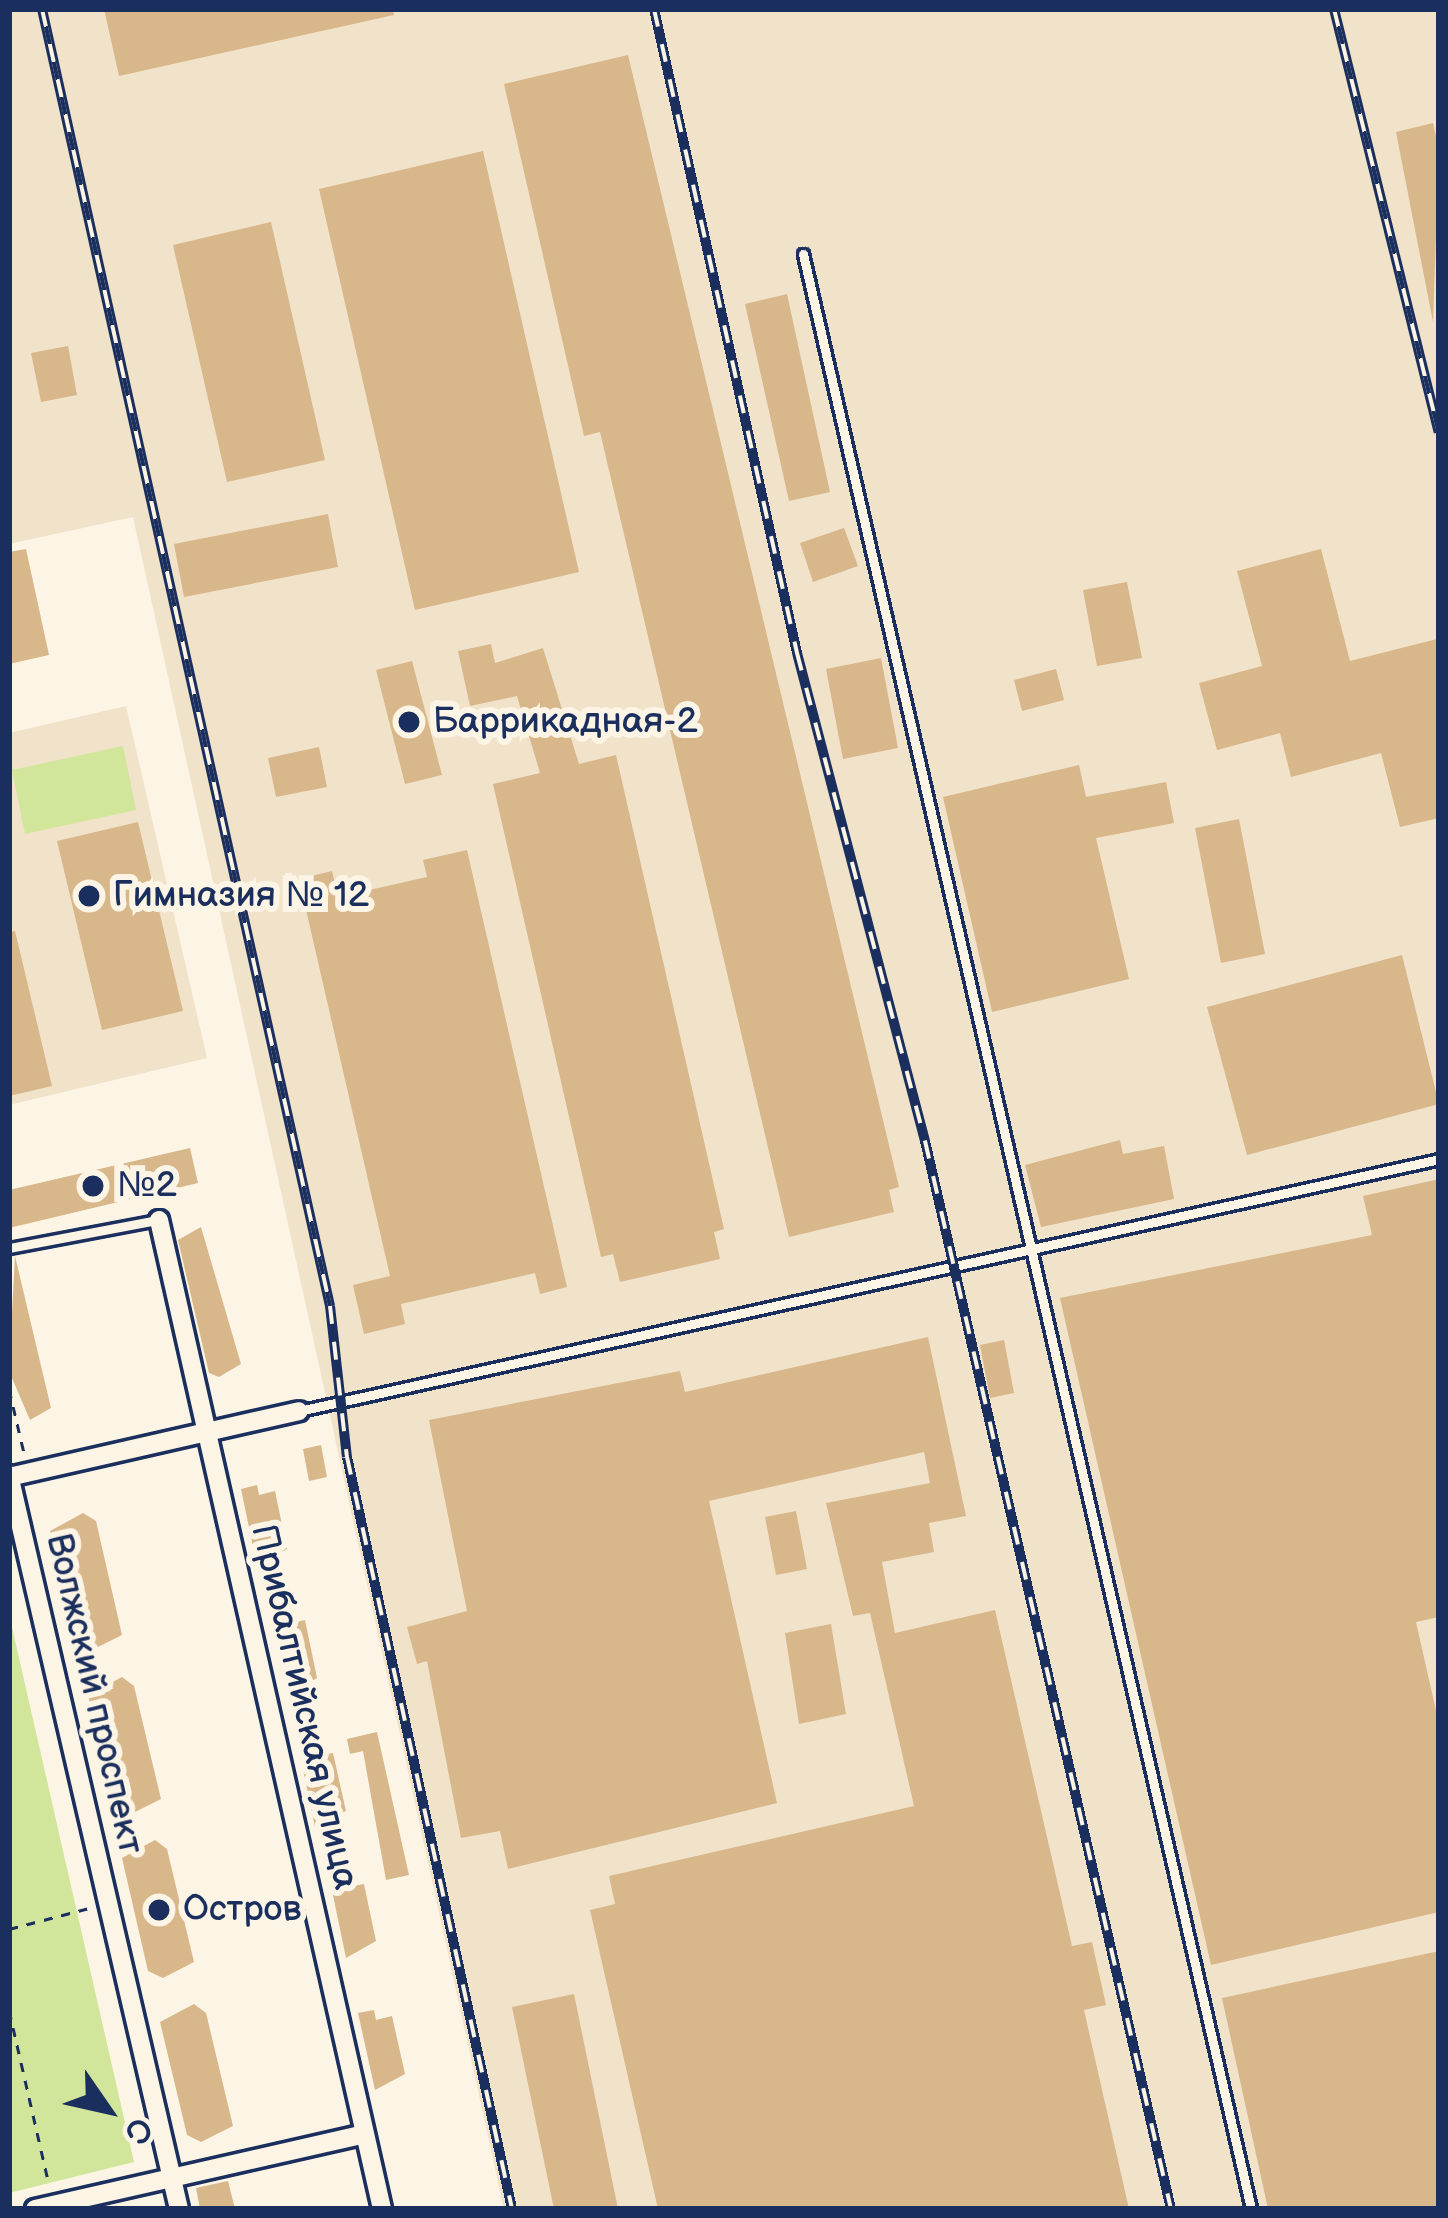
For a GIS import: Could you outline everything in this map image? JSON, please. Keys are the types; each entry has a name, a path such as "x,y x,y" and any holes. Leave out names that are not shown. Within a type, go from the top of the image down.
{"street":[{"name":"Прибалтийская улица","path":"159,1220 382,2209"},
{"path":"14,1476 298,1411"},
{"name":"Волжский проспект","path":"14,1476 179,2209"},
{"path":"44,2207 365,2134"}],"lane":[{"path":"803,254 1251,2209"},
{"path":"298,1411 1034,1255 1439,1159"},
{"path":"9,1248 159,1220"}],"path":[{"path":"9,1389 14,1476"},
{"path":"9,1929 108,1902"},
{"path":"9,2010 44,2207"}],"shaded area":[{"path":"9,9 1439,9 1439,2209 504,2209 133,517 9,544"},
{"name":"Гимназия № 12","path":"126,706 207,1058 9,1105 9,733"}],"green space":[{"path":"123,746 136,810 25,834 12,770"},
{"path":"9,1614 134,2162 9,2193"}],"building":[{"path":"104,9 393,9 394,15 119,76"},
{"path":"628,55 899,1187 889,1190 894,1212 789,1237 600,432 584,436 504,84"},
{"path":"1433,123 1439,150 1433,322 1396,132"},
{"path":"483,151 579,572 415,610 319,189"},
{"path":"271,222 325,460 227,482 173,245"},
{"path":"787,294 830,492 789,501 745,304"},
{"path":"68,346 77,395 41,402 31,353"},
{"path":"328,514 338,567 184,597 174,544"},
{"path":"844,528 858,566 813,582 800,543"},
{"path":"26,549 49,655 9,664 9,552"},
{"path":"1321,549 1350,661 1437,639 1439,818 1400,827 1381,753 1291,777 1280,733 1217,750 1199,683 1262,666 1237,571"},
{"path":"1127,582 1142,658 1097,666 1083,590"},
{"path":"491,644 495,663 543,648 579,764 616,755 724,1229 714,1232 720,1259 620,1282 613,1254 601,1257 493,784 540,773 517,696 470,706 458,651"},
{"path":"881,658 898,748 843,759 826,669"},
{"name":"Баррикадная-2","path":"412,661 442,775 405,784 376,670"},
{"path":"1056,669 1064,700 1022,711 1014,680"},
{"path":"319,747 327,787 276,797 268,758"},
{"path":"1079,765 1086,797 1166,782 1174,823 1096,838 1129,979 992,1012 943,797"},
{"path":"1239,819 1265,954 1221,963 1195,828"},
{"path":"138,822 183,1011 102,1030 57,841"},
{"path":"467,850 567,1287 540,1294 535,1273 401,1304 405,1324 364,1334 353,1285 390,1276 299,879 332,871 338,897 427,877 423,860"},
{"path":"15,931 52,1086 9,1096 9,932"},
{"path":"1402,955 1439,1104 1247,1155 1207,1007"},
{"path":"1120,1140 1123,1154 1164,1146 1174,1199 1041,1227 1025,1165"},
{"path":"190,1148 198,1183 9,1228 9,1190"},
{"path":"1439,1179 1439,1617 1416,1622 1439,1724 1439,1912 1211,1965 1060,1298 1372,1235 1363,1196"},
{"path":"201,1227 241,1364 219,1377 209,1373 178,1240"},
{"path":"15,1256 51,1408 30,1420 9,1371"},
{"path":"928,1337 966,1516 929,1523 934,1552 882,1562 895,1633 995,1610 1072,1946 1092,1942 1106,2005 1084,2010 1129,2209 658,2209 590,1910 615,1904 609,1876 914,1806 870,1613 853,1616 826,1503 930,1483 924,1452 709,1501 777,1803 508,1869 500,1831 461,1838 427,1661 417,1664 407,1627 467,1611 429,1420 680,1371 685,1392"},
{"path":"1004,1340 1014,1393 990,1398 980,1345"},
{"path":"321,1445 327,1477 309,1481 303,1449"},
{"path":"257,1485 259,1495 275,1491 287,1549 257,1566 241,1489"},
{"path":"796,1511 807,1569 776,1575 765,1517"},
{"path":"83,1513 96,1521 122,1635 90,1651 76,1644 50,1531"},
{"path":"287,1614 289,1624 305,1620 317,1678 287,1695 271,1618"},
{"path":"831,1624 846,1714 799,1724 785,1633"},
{"path":"122,1677 134,1686 161,1799 129,1815 114,1808 88,1695"},
{"path":"377,1732 409,1875 386,1880 363,1751 350,1754 347,1739"},
{"path":"315,1747 317,1756 333,1753 346,1811 315,1827 299,1750"},
{"path":"155,1840 167,1849 194,1962 163,1978 148,1971 122,1858"},
{"path":"346,1877 348,1887 364,1884 376,1941 346,1958 330,1881"},
{"path":"1439,1951 1439,2209 1268,2209 1222,1998"},
{"path":"574,1994 618,2209 554,2209 512,2007"},
{"path":"194,2004 206,2013 233,2126 201,2142 187,2135 160,2022"},
{"path":"374,2010 376,2020 392,2016 405,2074 375,2090 358,2013"},
{"path":"228,2181 235,2209 200,2209 196,2188"}],"railway":[{"path":"42,9 330,1306 347,1457 512,2209"},
{"path":"654,9 797,653 925,1141 1171,2209"},
{"path":"1334,9 1439,432"}],"place":[{"name":"Баррикадная-2","path":"409,722"},
{"name":"Гимназия № 12","path":"89,896"},
{"name":"№2","path":"93,1186"},
{"name":"Остров","path":"159,1910"}]}
